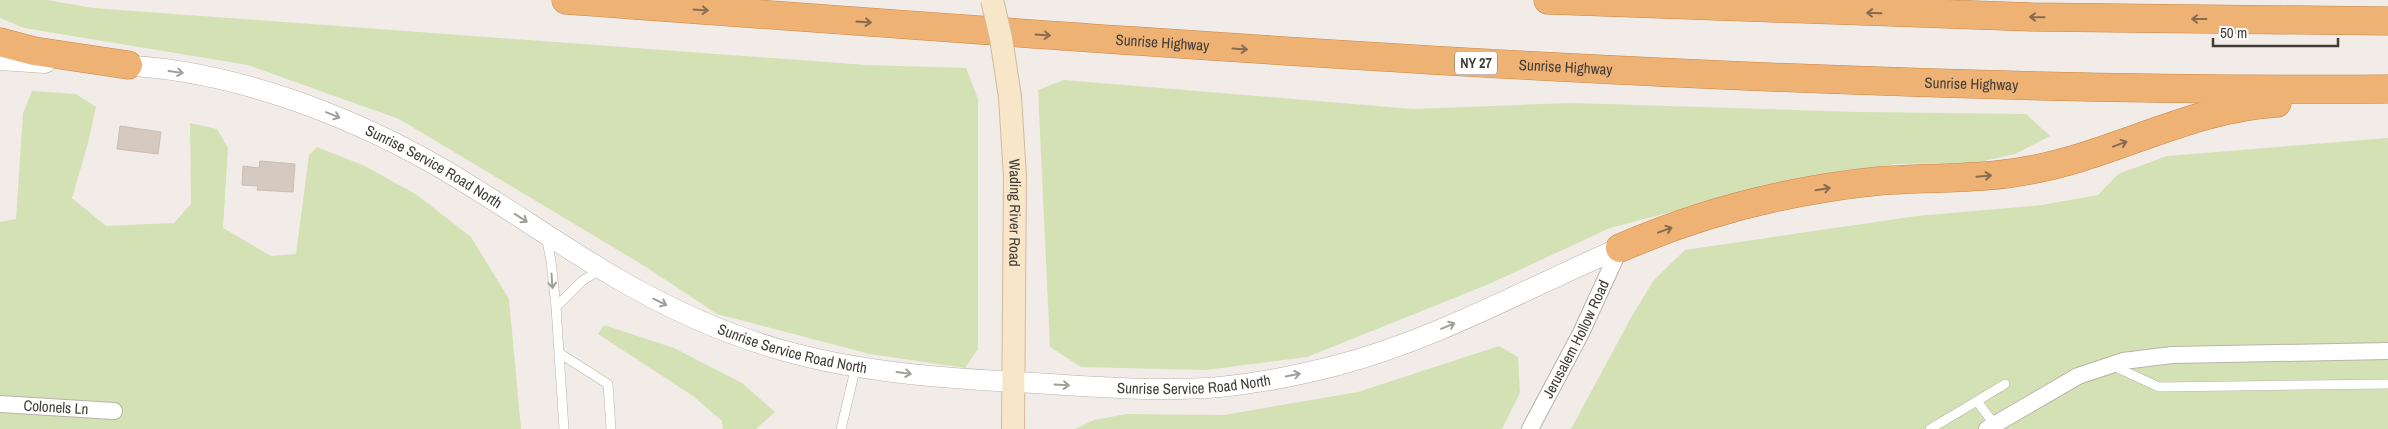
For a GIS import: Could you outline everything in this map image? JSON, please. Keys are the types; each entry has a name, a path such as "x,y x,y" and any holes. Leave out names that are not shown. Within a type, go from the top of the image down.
{"highway":[{"name":"Sunrise Highway","path":"566,0 1288,52 1614,70 2020,84 2388,89"},
{"path":"1548,0 2032,17 2388,21"},
{"path":"2233,0 2388,21"},
{"path":"0,42 34,51 128,66"},
{"path":"1620,248 1710,214 1793,194 1878,182 1985,177 2030,170 2096,153 2194,118 2240,107 2388,95"}],"main road":[{"name":"Wading River Road","path":"992,0 1001,38 1010,97 1015,186 1013,429"}],"street":[{"name":"Sunrise Service Road North","path":"0,60 128,66 184,73 233,83 287,98 338,117 429,161 601,269 662,303 717,327 794,353 856,366 938,377 1128,389 1188,388 1247,383 1312,371 1364,357 1428,335 1620,248"},
{"name":"Jerusalem Hollow Road","path":"1530,429 1581,333 1620,248"},
{"path":"1993,427 2078,376 2123,361 2172,355 2388,351"},
{"name":"Colonels Ln","path":"0,404 114,410"}],"lane":[{"path":"545,233 551,261 556,307 564,429"},
{"path":"556,307 582,281 601,269"},
{"path":"559,353 608,384 611,429"},
{"path":"2111,365 2159,387 2388,384"},
{"path":"841,429 856,366"},
{"path":"1930,429 2005,384"},
{"path":"1977,401 1993,427"}],"green space":[{"path":"0,0 47,0 93,8 866,65 966,68 978,99 978,349 965,368 870,354 717,314 646,267 399,119 248,65 24,28 0,18"},
{"path":"1064,80 1413,109 1572,103 1857,112 2026,114 2050,136 2015,154 1975,163 1895,164 1694,206 1610,228 1489,284 1307,357 1205,370 1081,367 1050,347 1038,90"},
{"path":"32,91 76,94 96,107 72,198 106,226 174,223 191,204 190,123 217,129 228,148 223,228 271,256 296,254 309,155 317,147 365,166 417,195 471,237 509,299 521,429 0,429 0,222 16,219 23,113"},
{"path":"2388,138 2388,429 1571,429 1633,314 1654,280 1685,250 1917,216 2042,205 2098,195 2118,174 2167,156"},
{"path":"604,325 674,348 742,383 775,412 756,429 723,429 722,421 693,396 598,334"},
{"path":"1499,346 1518,357 1520,393 1502,429 1075,429 1094,420 1126,414 1224,415 1358,392"}],"building":[{"path":"120,126 161,132 158,154 117,149"},
{"path":"260,161 295,164 293,192 257,190 258,186 242,185 243,166 259,168"}]}
